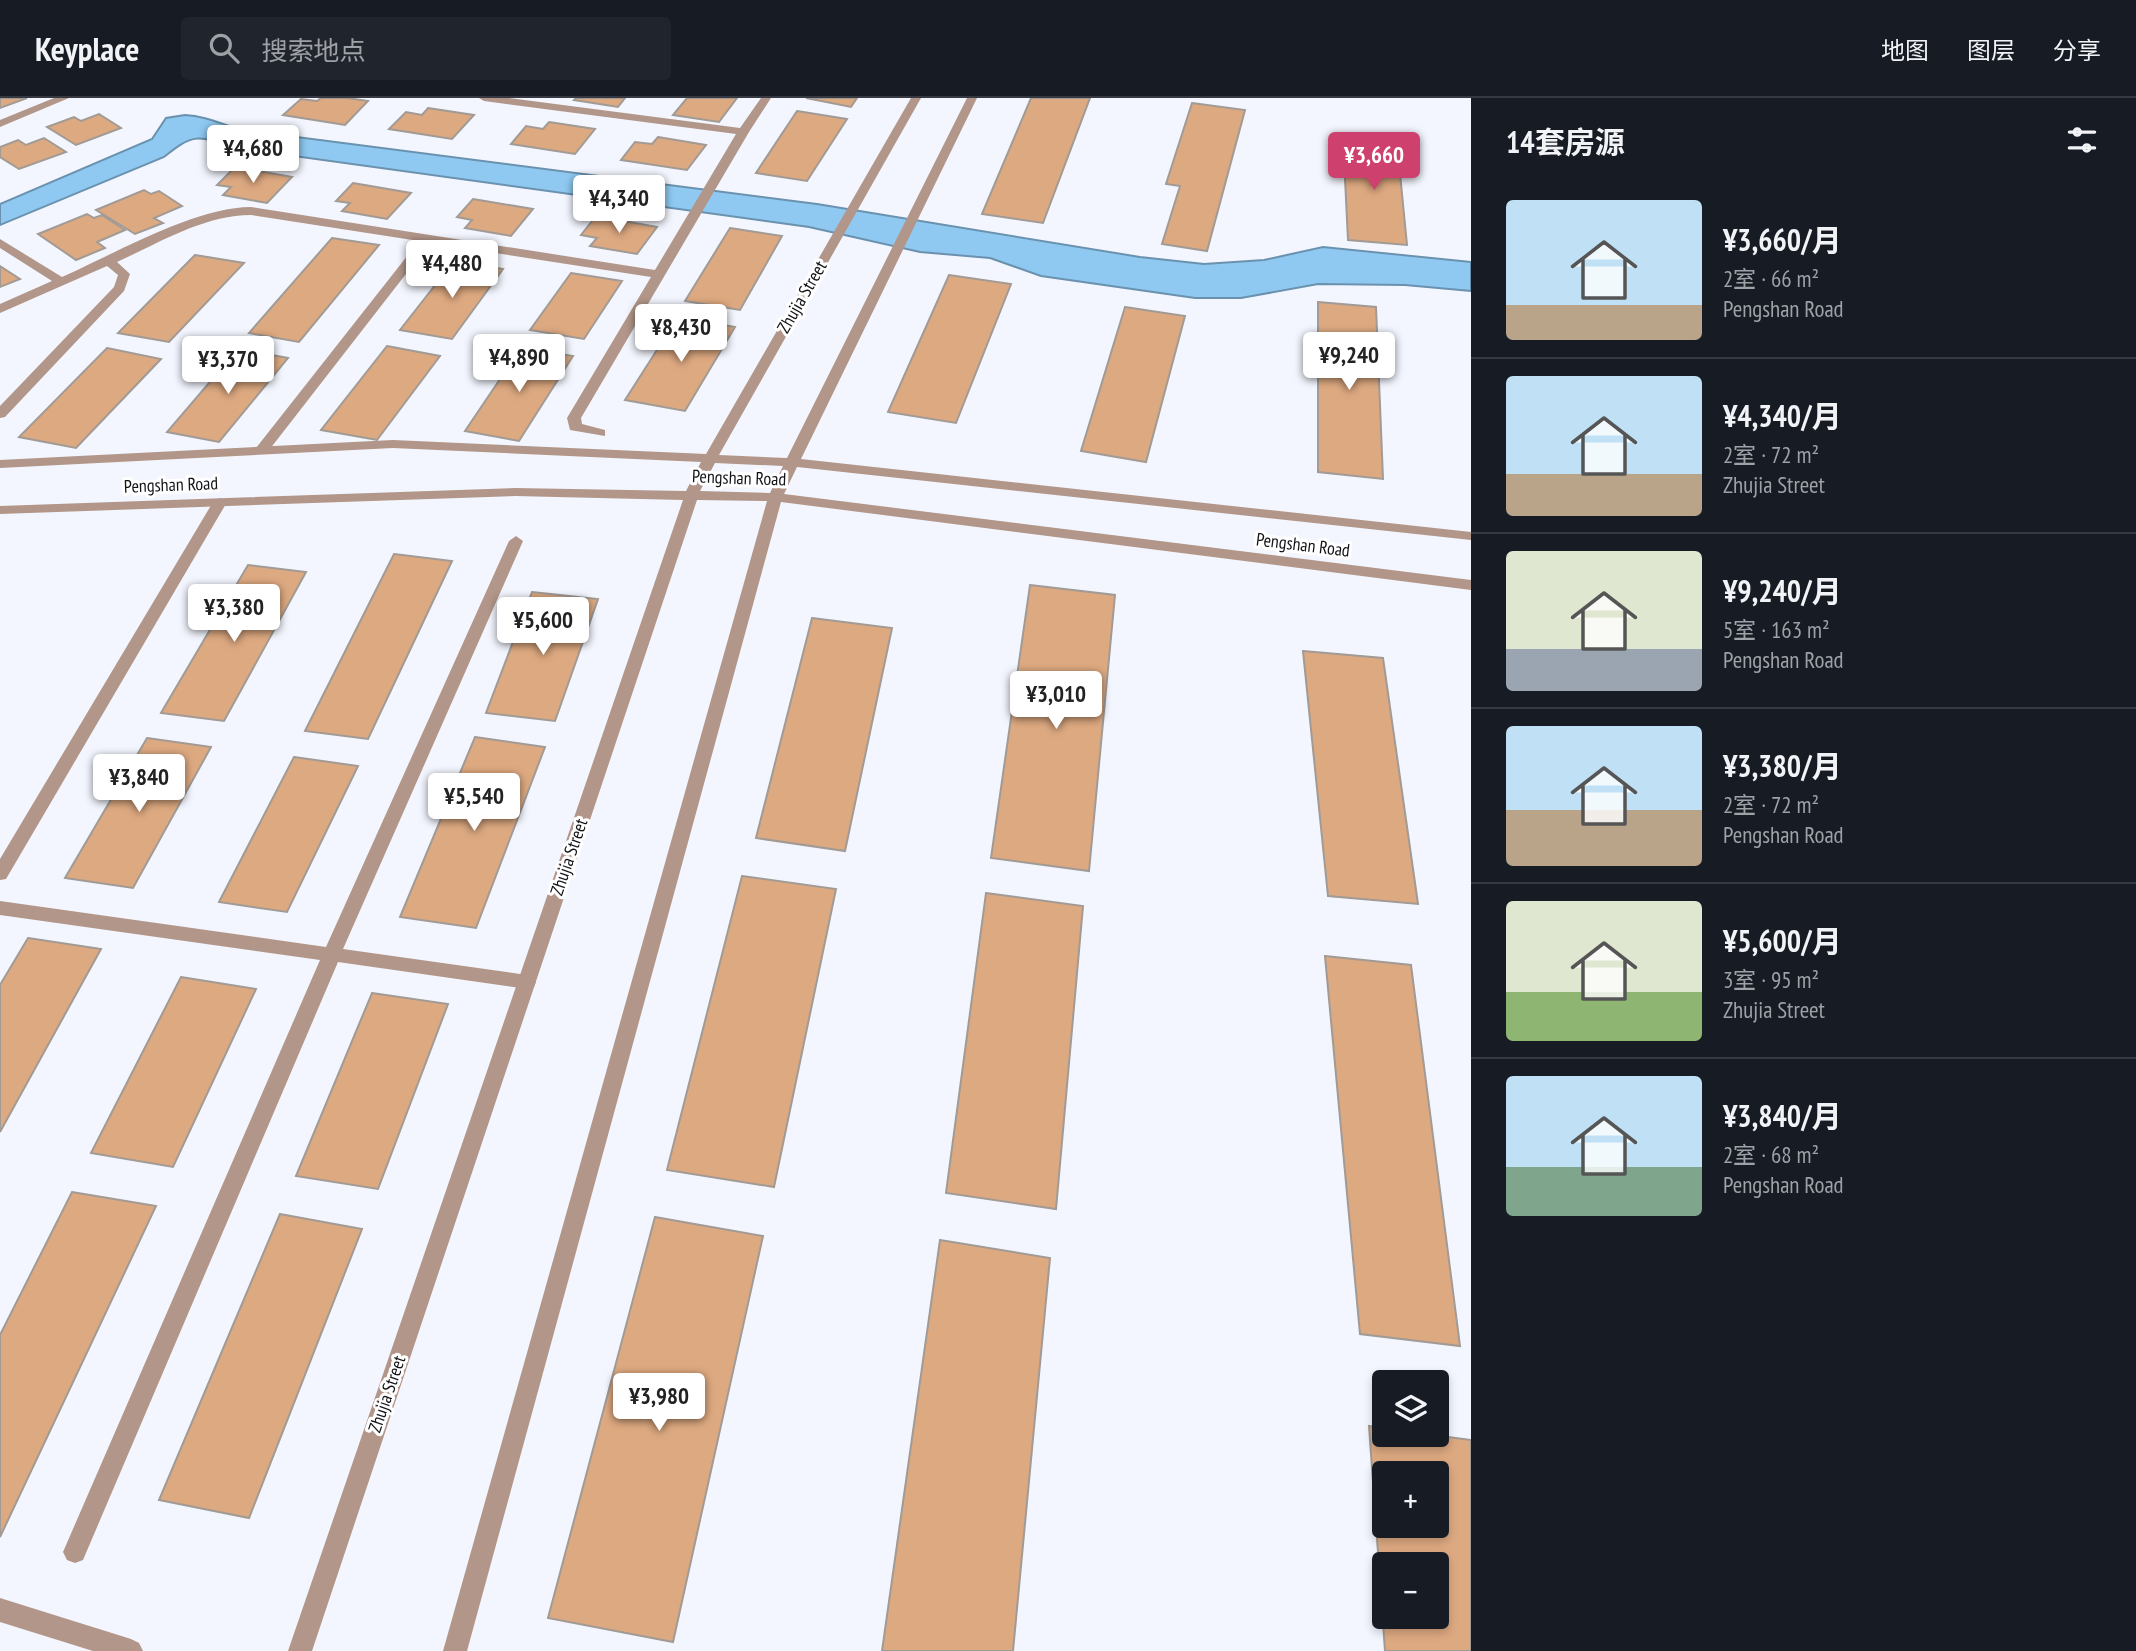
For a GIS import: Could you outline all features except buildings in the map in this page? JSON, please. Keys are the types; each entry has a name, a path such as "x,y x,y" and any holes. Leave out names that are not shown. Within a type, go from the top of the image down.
{"street":[{"path":"0,124 64,98"},
{"path":"484,98 743,132"},
{"path":"600,433 575,427 574,418 661,275 743,132 766,98"},
{"name":"Zhujia Street","path":"300,1651 692,496 709,459 915,98"},
{"path":"455,1651 775,497 972,98"},
{"path":"0,309 205,218 229,212 251,211 661,275"},
{"path":"261,451 427,239"},
{"path":"0,243 61,282"},
{"path":"0,414 120,288 124,274 108,261"},
{"name":"Pengshan Road","path":"0,464 393,444 791,462 1471,536"},
{"name":"Pengshan Road","path":"0,510 514,492 775,497 1471,585"},
{"path":"0,874 220,502"},
{"path":"75,1552 332,954 516,541"},
{"path":"0,908 527,982"},
{"path":"0,1610 131,1651"}],"water":[{"path":"185,115 242,130 817,204 1140,257 1204,264 1264,260 1323,247 1471,262 1471,291 1405,285 1318,284 1241,298 1195,298 1041,276 990,258 920,252 809,227 229,147 202,138 188,141 164,157 0,225 0,204 152,139 166,118"}]}
